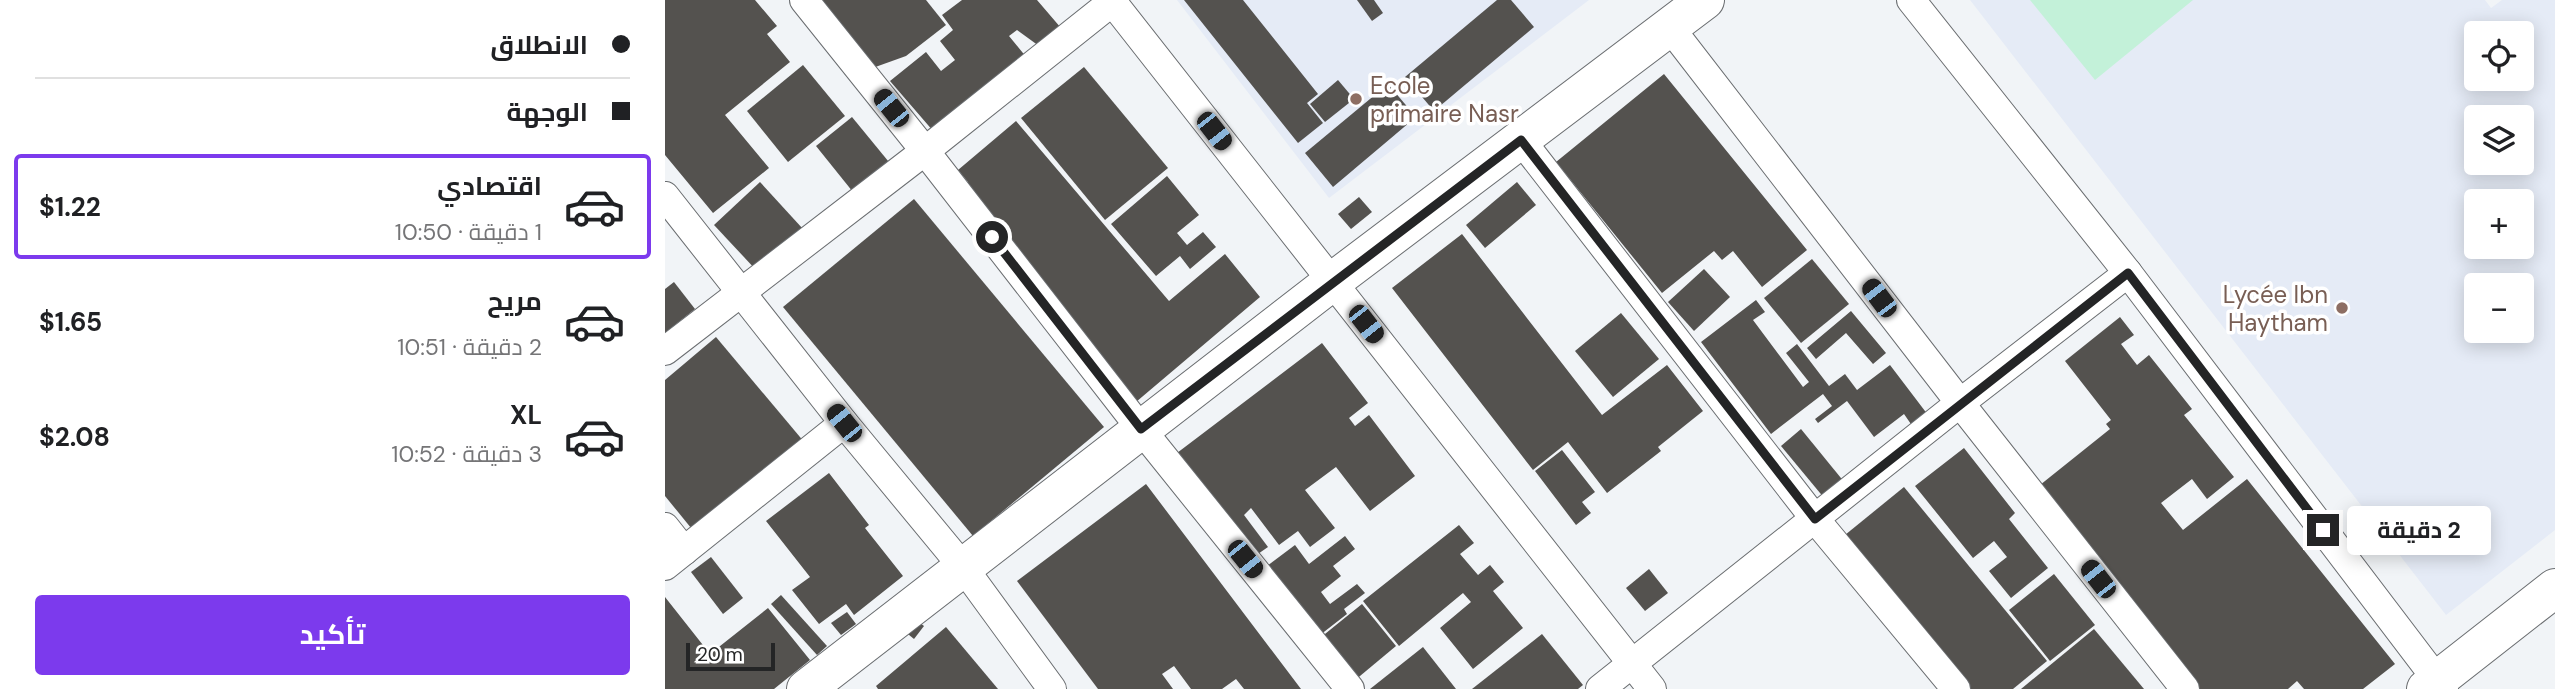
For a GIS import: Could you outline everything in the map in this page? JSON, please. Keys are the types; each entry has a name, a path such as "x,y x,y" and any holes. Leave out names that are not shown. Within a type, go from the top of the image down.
{"street":[{"path":"804,0 1141,429 1350,689"},
{"path":"806,689 1333,281 1521,140 1668,25 1705,0"},
{"path":"1911,0 2128,273 2436,686 2555,588"},
{"path":"665,351 925,151 1111,1 1652,689"},
{"path":"1668,25 2185,689"},
{"path":"1521,140 1815,519 1956,689"},
{"path":"665,196 844,423 963,567 1052,689"},
{"path":"1600,689 2128,273"},
{"path":"665,527 674,559 844,423"}],"shaded area":[{"name":"Ecole primaire Nasr","path":"1177,0 1589,0 1329,198"},
{"name":"Lycée Ibn Haytham","path":"1970,0 2485,0 2491,8 2502,0 2555,0 2555,530 2446,615"}],"green space":[{"path":"2030,0 2193,0 2095,80"}],"building":[{"path":"665,0 755,0 777,26 767,34 790,62 725,115 769,168 713,213 665,155"},
{"path":"813,0 926,0 946,25 906,56 867,70"},
{"path":"962,0 1037,0 1061,28 1039,46 1017,30 1009,36 1027,58 934,132 890,81 926,52 941,71 955,60 940,41 953,30 942,15"},
{"path":"1184,0 1243,0 1318,94 1307,103 1323,123 1298,143"},
{"path":"1357,0 1374,0 1383,13 1372,21"},
{"path":"1497,0 1511,0 1534,27 1434,111 1405,77"},
{"path":"803,65 845,116 788,162 747,111"},
{"path":"1084,67 1168,168 1105,220 1021,118"},
{"path":"1664,74 1807,250 1762,287 1733,251 1722,260 1714,251 1662,293 1556,162"},
{"path":"1338,80 1354,99 1325,122 1310,104"},
{"path":"1388,84 1416,117 1333,187 1305,153"},
{"path":"852,117 893,167 857,197 816,146"},
{"path":"1016,121 1169,301 1225,254 1260,297 1136,402 958,190 968,182 958,170"},
{"path":"1167,176 1199,215 1177,233 1187,245 1203,232 1216,247 1190,269 1180,256 1156,276 1111,224"},
{"path":"760,182 803,229 757,271 714,225"},
{"path":"1517,182 1536,205 1485,248 1466,225"},
{"path":"1359,197 1372,212 1351,229 1338,214"},
{"path":"914,199 1104,427 973,536 783,307"},
{"path":"1462,234 1602,415 1667,365 1703,411 1658,447 1661,451 1607,493 1568,442 1533,470 1392,288"},
{"path":"1812,259 1849,304 1801,343 1764,298"},
{"path":"1704,269 1730,297 1694,331 1668,302"},
{"path":"674,282 695,309 665,333 665,289"},
{"path":"1756,300 1765,312 1753,320 1803,387 1809,382 1786,353 1797,344 1829,386 1845,374 1857,390 1890,365 1928,415 1913,427 1904,414 1874,437 1847,401 1818,423 1815,419 1832,406 1823,394 1771,434 1701,342"},
{"path":"1851,311 1886,353 1873,364 1846,333 1816,359 1807,348"},
{"path":"1621,313 1659,359 1613,397 1575,351"},
{"path":"2120,317 2134,335 2121,344 2137,365 2149,355 2192,409 2184,415 2234,477 2207,499 2192,479 2161,503 2183,530 2247,479 2395,664 2363,689 2304,689 2297,681 2288,689 2194,689 2035,489 2110,429 2106,424 2111,420 2065,361"},
{"path":"716,337 805,443 696,534 665,496 665,380"},
{"path":"1322,343 1368,403 1349,418 1355,426 1369,415 1415,476 1370,511 1336,467 1305,490 1335,528 1310,547 1298,531 1279,545 1251,508 1244,515 1268,547 1255,556 1177,453"},
{"path":"1801,429 1845,483 1825,499 1781,446"},
{"path":"1964,448 2015,513 2009,519 2048,568 2011,598 1989,571 2007,557 1994,541 1973,558 1915,486"},
{"path":"1562,450 1595,492 1582,502 1591,513 1576,525 1535,471"},
{"path":"829,473 869,525 865,528 903,576 854,615 846,604 819,624 792,590 810,577 766,521"},
{"path":"1146,484 1301,689 1244,689 1236,679 1222,689 1191,689 1174,666 1162,674 1173,689 1098,689 1017,581"},
{"path":"1904,487 2047,661 2013,689 1971,689 1845,535"},
{"path":"1459,525 1474,543 1460,554 1478,575 1490,565 1504,582 1493,591 1523,628 1473,669 1440,628 1471,602 1463,593 1399,646 1363,601"},
{"path":"1345,536 1355,549 1333,566 1341,576 1321,592 1330,604 1357,584 1365,593 1344,609 1347,614 1320,635 1267,566 1295,545 1309,564"},
{"path":"711,557 743,598 723,614 691,572"},
{"path":"1649,569 1668,593 1645,611 1626,588"},
{"path":"2054,574 2095,625 2050,661 2009,610"},
{"path":"781,595 827,646 817,655 771,604"},
{"path":"665,597 710,654 768,608 810,660 774,689 665,689"},
{"path":"1362,604 1396,646 1354,681 1320,638"},
{"path":"847,612 856,624 841,635 831,623"},
{"path":"912,617 924,626 914,639 903,630"},
{"path":"946,627 998,689 878,689 876,686"},
{"path":"2094,629 2144,689 2021,689"},
{"path":"1542,634 1583,685 1578,689 1472,689"},
{"path":"1423,647 1456,689 1370,689"}],"place":[{"name":"Ecole primaire Nasr","path":"1356,99"},
{"name":"Lycée Ibn Haytham","path":"2342,308"}],"route":[{"path":"992,237 1141,429 1521,140 1815,519 2128,273 2323,530"}]}
